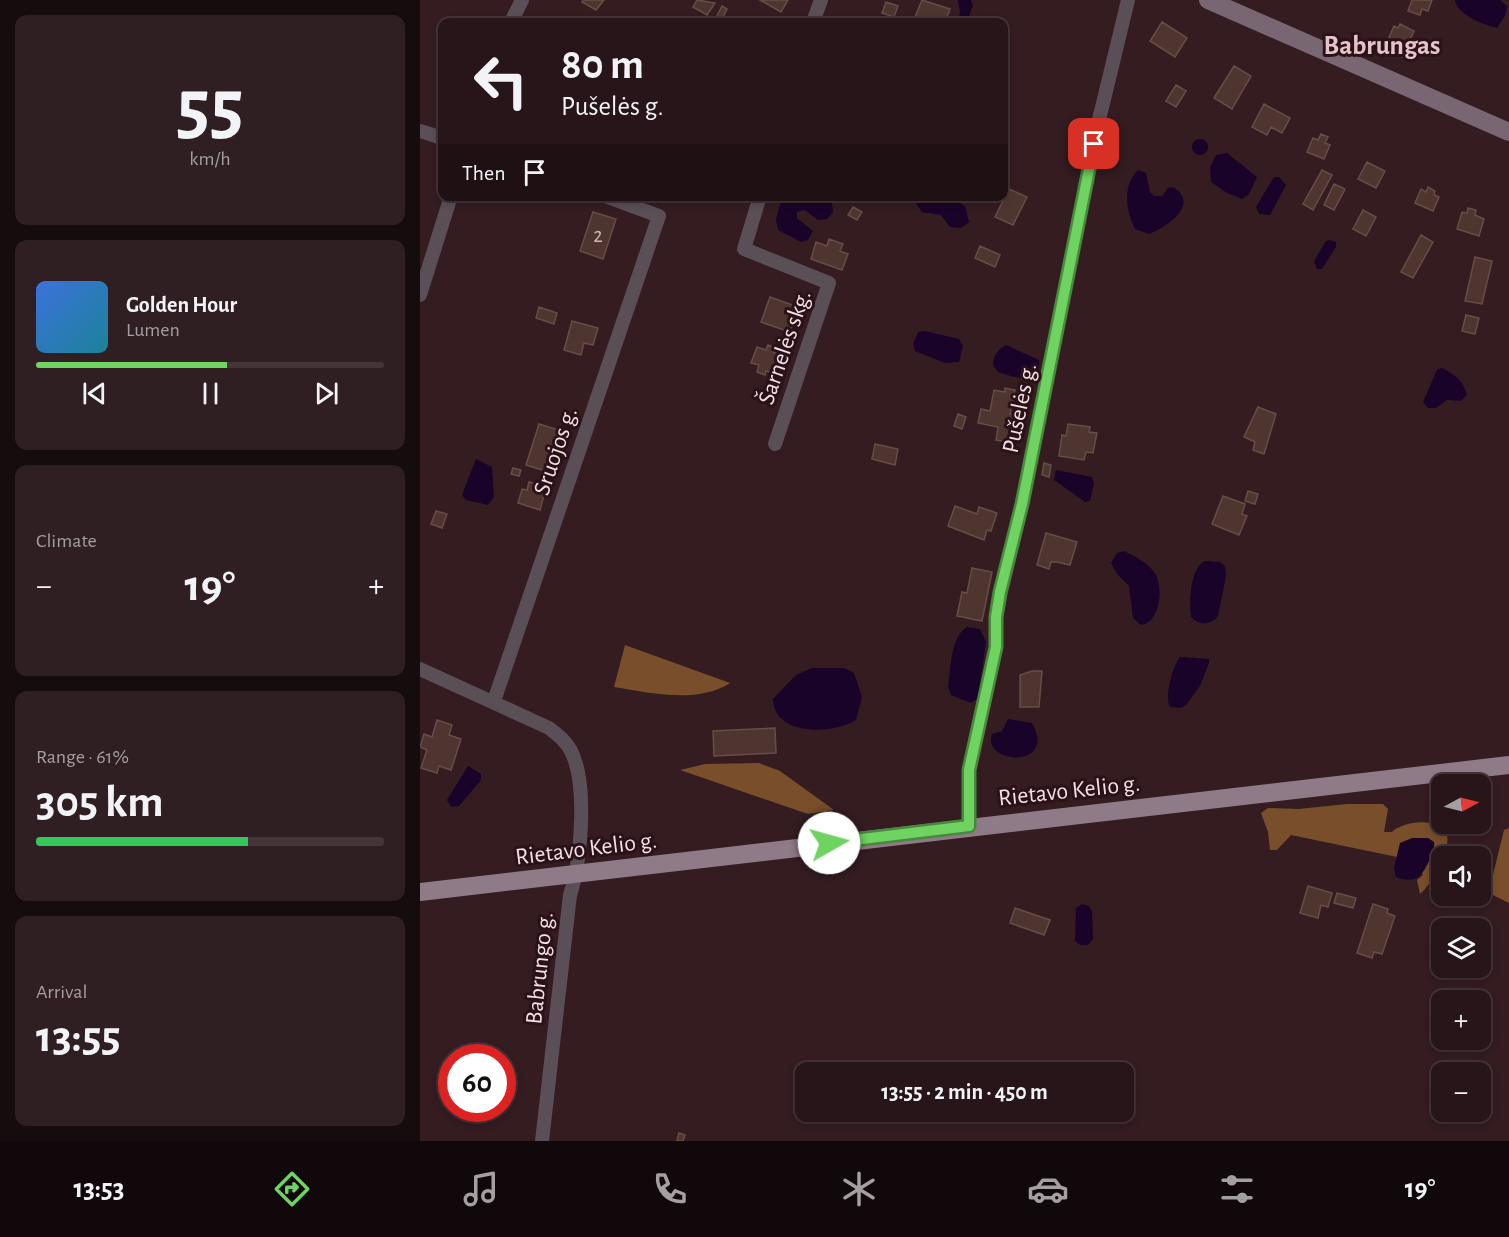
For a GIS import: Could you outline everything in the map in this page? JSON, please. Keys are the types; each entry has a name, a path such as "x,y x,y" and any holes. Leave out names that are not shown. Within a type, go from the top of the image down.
{"main road":[{"path":"1215,2 1509,132"},
{"name":"Rietavo Kelio g.","path":"420,892 969,826 1509,765"}],"street":[{"path":"513,18 522,0"},
{"path":"814,18 821,0"},
{"name":"Pušelės g.","path":"969,826 969,770 996,647 996,617 1000,592 1022,504 1098,124 1128,0"},
{"path":"420,131 438,137"},
{"path":"420,295 449,201"},
{"name":"Sruojos g.","path":"494,701 659,216 618,201"},
{"name":"Šarnelės skg.","path":"758,201 744,249 829,283 775,444"},
{"name":"Babrungo g.","path":"420,669 549,728 562,738 572,752 578,770 580,848 577,873 570,895 542,1141"}],"shaded area":[{"path":"958,0 971,0 973,5 968,18 958,18"},
{"path":"1455,0 1500,0 1507,6 1505,16 1497,28 1492,27 1465,14"},
{"path":"1200,139 1206,141 1208,147 1206,153 1200,155 1194,153 1192,147 1194,141"},
{"path":"1227,153 1257,177 1249,194 1242,199 1227,193 1211,182 1210,167 1216,155"},
{"path":"1138,170 1146,173 1150,192 1154,196 1162,196 1168,188 1173,187 1181,194 1184,201 1172,221 1149,234 1135,229 1129,214 1128,191 1133,176"},
{"path":"1274,177 1279,177 1286,185 1270,215 1259,214 1256,207"},
{"path":"781,201 828,201 832,204 833,212 827,219 818,220 805,210 797,212 797,218 813,231 808,240 801,242 778,230 776,219"},
{"path":"956,201 965,206 969,222 961,228 950,227 941,215 922,212 915,202"},
{"path":"1326,241 1336,242 1336,247 1322,269 1317,269 1314,261"},
{"path":"925,331 959,339 963,346 959,362 945,363 915,351 913,344 918,332"},
{"path":"1006,345 1039,360 1036,374 1031,377 1018,378 998,372 993,365 994,358 998,351"},
{"path":"1442,368 1458,378 1467,395 1461,401 1447,400 1436,408 1428,408 1423,402 1437,370"},
{"path":"476,459 492,467 494,497 488,505 466,500 462,495"},
{"path":"1056,470 1092,477 1094,484 1090,501 1085,502 1054,480"},
{"path":"1124,551 1149,566 1158,579 1160,596 1156,612 1147,623 1141,625 1133,618 1129,586 1117,574 1111,563 1117,553"},
{"path":"1205,561 1220,562 1225,566 1226,576 1218,616 1205,623 1198,622 1191,617 1190,603 1193,578"},
{"path":"967,627 980,629 986,642 978,698 971,703 951,695 948,687 954,646 961,632"},
{"path":"625,645 730,683 717,689 689,695 658,694 614,687"},
{"path":"1180,657 1209,659 1200,686 1186,705 1181,708 1170,707 1168,703 1172,674"},
{"path":"812,668 844,668 854,673 862,697 856,720 846,725 819,730 793,726 783,720 776,711 773,699 796,675"},
{"path":"1008,719 1032,723 1037,738 1035,749 1028,755 1007,756 997,752 992,744 992,734 1002,731"},
{"path":"759,763 780,771 834,810 808,814 680,770 705,764"},
{"path":"468,766 481,774 481,780 459,806 451,807 447,800"},
{"path":"1347,804 1383,804 1388,809 1384,832 1392,832 1413,823 1430,823 1431,834 1446,834 1446,846 1431,846 1431,880 1420,894 1417,880 1423,875 1401,842 1397,857 1291,835 1277,850 1270,850 1268,832 1261,813 1268,808 1299,809"},
{"path":"1509,828 1509,903 1493,895 1491,890 1504,830"},
{"path":"1412,838 1428,838 1434,842 1434,846 1431,846 1431,856 1423,872 1417,878 1408,880 1396,877 1394,868 1400,843"},
{"path":"1082,904 1089,906 1092,911 1093,939 1088,945 1080,945 1075,941 1076,908"}],"building":[{"path":"583,0 604,0 596,10 582,2"},
{"path":"697,0 715,3 707,15 693,7"},
{"path":"760,0 788,0 781,12"},
{"path":"922,0 950,9 947,18 915,18"},
{"path":"1412,0 1432,0 1428,11 1422,9 1420,15 1408,11"},
{"path":"886,2 898,6 894,17 882,13"},
{"path":"722,6 727,9 722,18 716,18"},
{"path":"1162,22 1187,38 1175,57 1150,41"},
{"path":"1400,24 1414,31 1402,57 1384,49 1394,26 1398,28"},
{"path":"1234,66 1251,76 1232,109 1214,98"},
{"path":"1176,85 1186,91 1176,107 1166,101"},
{"path":"1264,104 1290,118 1282,133 1271,127 1267,135 1252,127"},
{"path":"1321,134 1328,137 1325,143 1330,145 1324,159 1307,152 1313,138 1318,140"},
{"path":"1367,162 1385,171 1376,188 1358,179"},
{"path":"1322,170 1332,175 1313,210 1303,204"},
{"path":"1334,184 1345,189 1334,210 1324,205"},
{"path":"1428,187 1435,191 1434,195 1439,197 1433,211 1415,203 1421,189 1426,192"},
{"path":"1009,189 1027,197 1013,225 995,217 1003,201 1008,201"},
{"path":"853,207 862,212 857,220 848,215"},
{"path":"1468,208 1476,210 1475,215 1484,219 1479,236 1457,229 1462,212 1467,213"},
{"path":"1363,210 1376,217 1366,236 1353,229"},
{"path":"593,212 616,219 603,259 580,251"},
{"path":"1421,235 1433,242 1413,278 1401,272"},
{"path":"829,239 843,244 840,251 848,254 842,270 811,259 816,242 827,246"},
{"path":"980,246 1000,255 995,267 975,258"},
{"path":"1475,257 1492,261 1482,304 1465,301"},
{"path":"770,297 798,307 790,332 761,322"},
{"path":"539,307 557,313 554,324 536,318"},
{"path":"1466,315 1479,318 1475,334 1462,331"},
{"path":"572,321 598,328 593,345 584,343 581,355 564,350"},
{"path":"768,345 775,348 773,352 783,355 780,363 777,362 773,373 766,371 765,375 757,372 759,365 751,363 757,347 766,350"},
{"path":"1005,388 1015,390 1010,414 1014,415 1009,442 996,440 998,427 978,423 981,409 990,411 994,390 1005,392"},
{"path":"1258,407 1276,414 1264,454 1253,450 1255,442 1244,437"},
{"path":"958,414 966,417 962,429 954,426"},
{"path":"539,424 565,432 552,473 526,465"},
{"path":"1068,424 1090,427 1089,432 1097,433 1093,453 1086,452 1084,460 1059,456 1062,435 1066,436"},
{"path":"875,444 898,449 895,465 872,459"},
{"path":"1044,463 1051,465 1049,477 1042,475"},
{"path":"513,468 521,470 519,476 511,474"},
{"path":"529,482 546,487 540,510 518,503 522,489 527,490"},
{"path":"1248,491 1258,494 1255,504 1245,501"},
{"path":"1223,496 1245,504 1242,514 1247,516 1239,535 1212,524"},
{"path":"955,506 977,514 979,507 997,513 991,531 987,530 984,540 948,526"},
{"path":"436,511 447,514 442,528 431,524"},
{"path":"1046,533 1077,542 1070,565 1051,562 1049,569 1037,565"},
{"path":"972,568 992,572 982,621 957,616 962,592 967,593"},
{"path":"1042,671 1039,707 1020,707 1020,675"},
{"path":"437,720 452,725 449,735 461,739 451,770 439,766 437,773 421,768 427,750 420,747 424,734 432,737"},
{"path":"775,728 776,753 714,756 713,731"},
{"path":"1308,886 1332,893 1328,907 1321,905 1318,918 1300,913"},
{"path":"1337,893 1356,898 1353,908 1334,903"},
{"path":"1373,904 1388,909 1387,913 1395,916 1382,954 1374,952 1372,958 1357,953"},
{"path":"1015,908 1050,920 1044,935 1010,923"},
{"path":"679,1133 685,1135 683,1141 677,1141"}],"district":[{"name":"Babrungas","path":"1382,45"}],"route":[{"path":"829,843 969,826 969,770 996,647 996,617 1000,592 1022,504 1094,144"}]}
